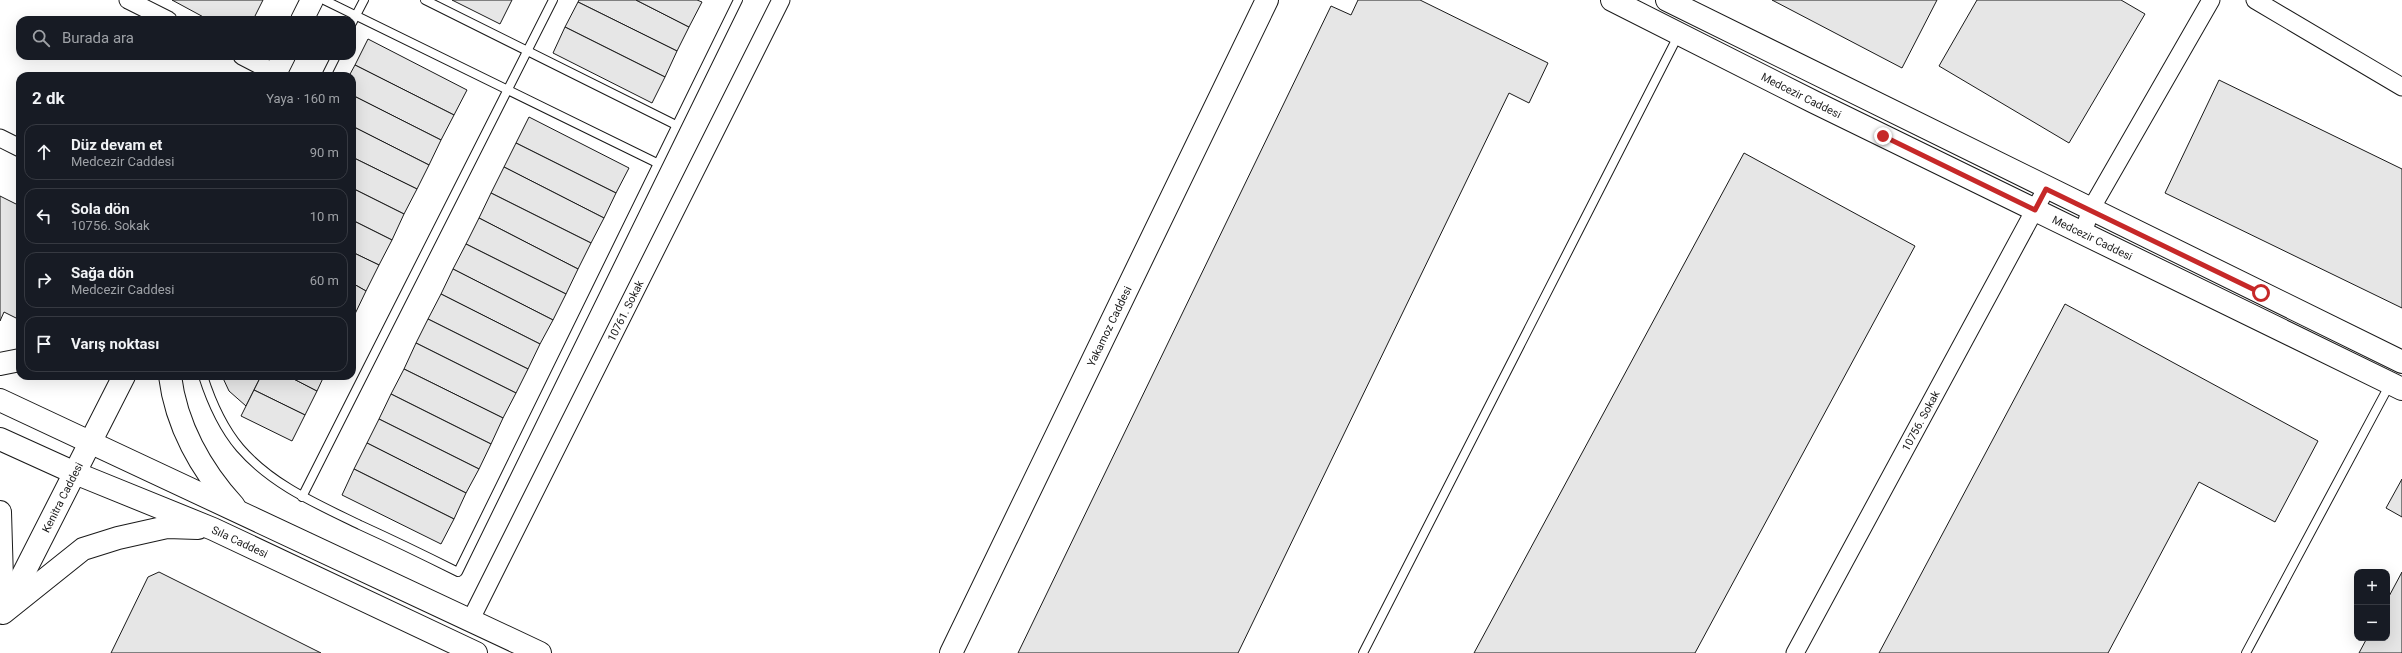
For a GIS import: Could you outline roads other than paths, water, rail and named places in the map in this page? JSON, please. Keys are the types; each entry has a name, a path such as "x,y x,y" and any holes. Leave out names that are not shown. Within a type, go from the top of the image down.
{"street":[{"path":"128,0 160,16"},
{"path":"304,16 312,0"},
{"name":"10761. Sokak","path":"470,621 781,0"},
{"name":"Yakamoz Caddesi","path":"951,653 1267,0"},
{"name":"Medcezir Caddesi","path":"1612,0 2035,210 2396,386"},
{"path":"1667,0 2046,189 2402,362"},
{"path":"2083,233 2091,210 2211,0"},
{"path":"2255,0 2402,87"},
{"path":"254,60 278,68"},
{"path":"0,138 16,146"},
{"name":"10756. Sokak","path":"1795,653 2046,189"},
{"path":"0,364 16,361"},
{"name":"Kenitra Caddesi","path":"2,616 122,380"},
{"path":"171,380 180,417 191,445 218,488 238,512"},
{"path":"0,400 540,653"},
{"name":"Sıla Caddesi","path":"0,439 75,473 213,529 476,653"},
{"path":"0,512 2,616"},
{"path":"2,616 82,549 118,538 167,527 213,529"}],"lane":[{"path":"324,0 349,16"},
{"path":"356,16 364,0"},
{"path":"425,0 676,125"},
{"path":"302,497 553,0"},
{"path":"204,380 210,397 240,448 267,474 302,497 458,572 738,0"},
{"path":"356,20 507,90 657,163"},
{"path":"1363,653 1680,34"},
{"path":"328,72 334,60"},
{"path":"2246,653 2396,386"}]}
